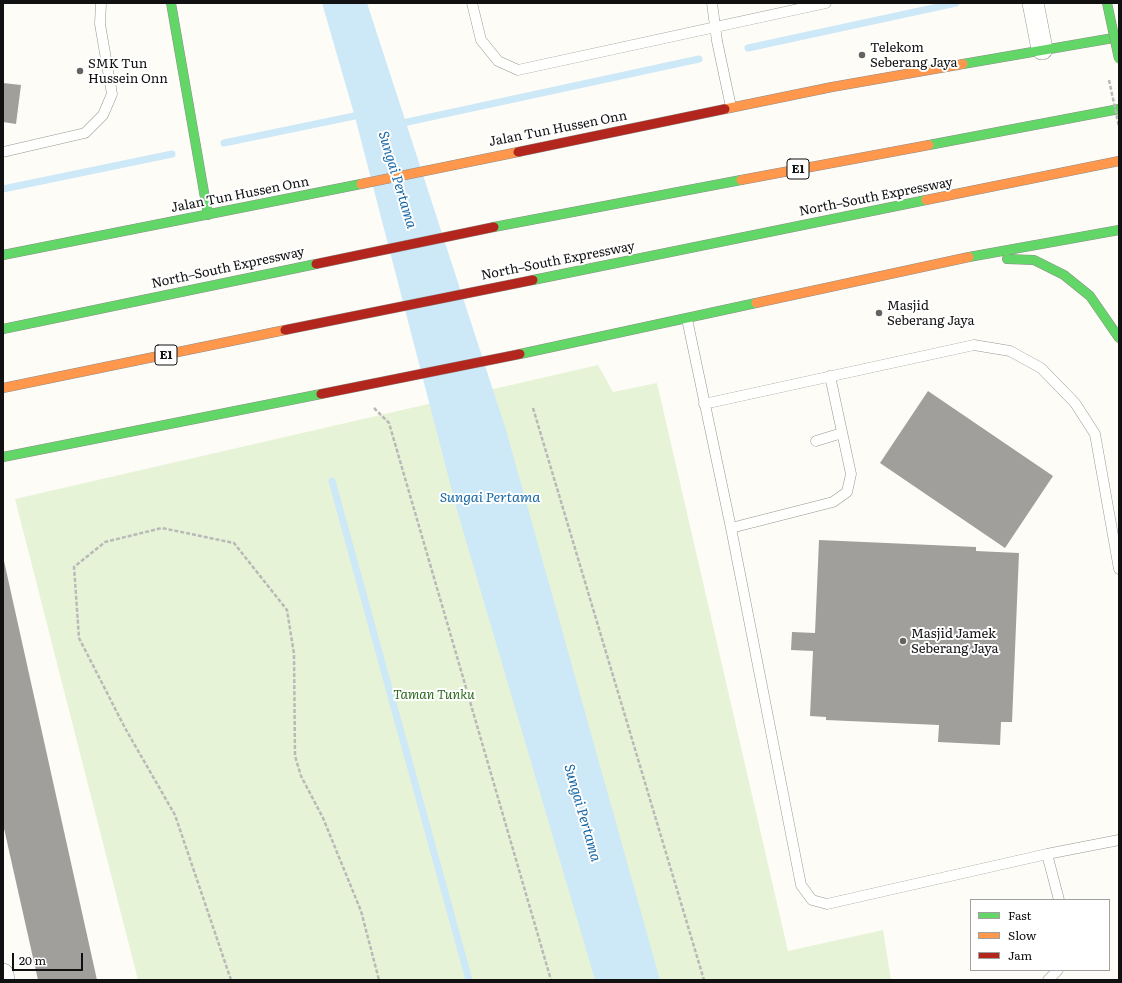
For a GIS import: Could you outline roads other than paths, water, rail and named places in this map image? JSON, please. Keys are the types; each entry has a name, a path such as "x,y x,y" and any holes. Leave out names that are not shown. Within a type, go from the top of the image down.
{"main road":[{"path":"171,3 208,215"},
{"path":"1107,3 1119,59"},
{"name":"Jalan Tun Hussen Onn","path":"3,255 313,194 444,165 832,87 1042,49 1119,37"},
{"name":"North–South Expressway","path":"3,329 324,260 1119,109"},
{"name":"North–South Expressway","path":"3,388 1119,161"},
{"path":"3,457 506,357 971,257 1119,230"},
{"path":"971,257 1034,260 1064,275 1090,296 1119,338"}],"street":[{"path":"1033,3 1042,49"},
{"path":"3,974 4,980"}],"lane":[{"path":"3,152 85,133 103,116 112,94 100,24 101,3"},
{"path":"472,3 481,40 498,61 518,70 826,3"},
{"path":"712,3 715,27 731,107"},
{"path":"687,319 731,528 801,885 812,900 827,904 1047,854 1119,840"},
{"path":"704,404 974,345 1010,351 1041,368 1075,403 1095,434 1119,569"},
{"path":"731,528 833,502 847,492 851,474 830,376"},
{"path":"816,441 842,433"},
{"path":"1047,854 1059,899"},
{"path":"1048,980 1057,971"}],"water":[{"name":"Sungai Pertama","path":"322,3 367,3 506,430 660,980 595,980 457,510 355,117"}],"waterway":[{"path":"748,48 956,3"},
{"path":"398,124 699,59"},
{"path":"224,143 364,114"},
{"path":"3,189 172,154"},
{"path":"332,481 469,980"}],"place":[{"name":"Telekom Seberang Jaya","path":"862,55"},
{"name":"SMK Tun Hussein Onn","path":"80,71"},
{"name":"Masjid Seberang Jaya","path":"879,313"},
{"name":"Masjid Jamek Seberang Jaya","path":"903,641"}],"park label":[{"name":"Taman Tunku","path":"434,695"}]}
